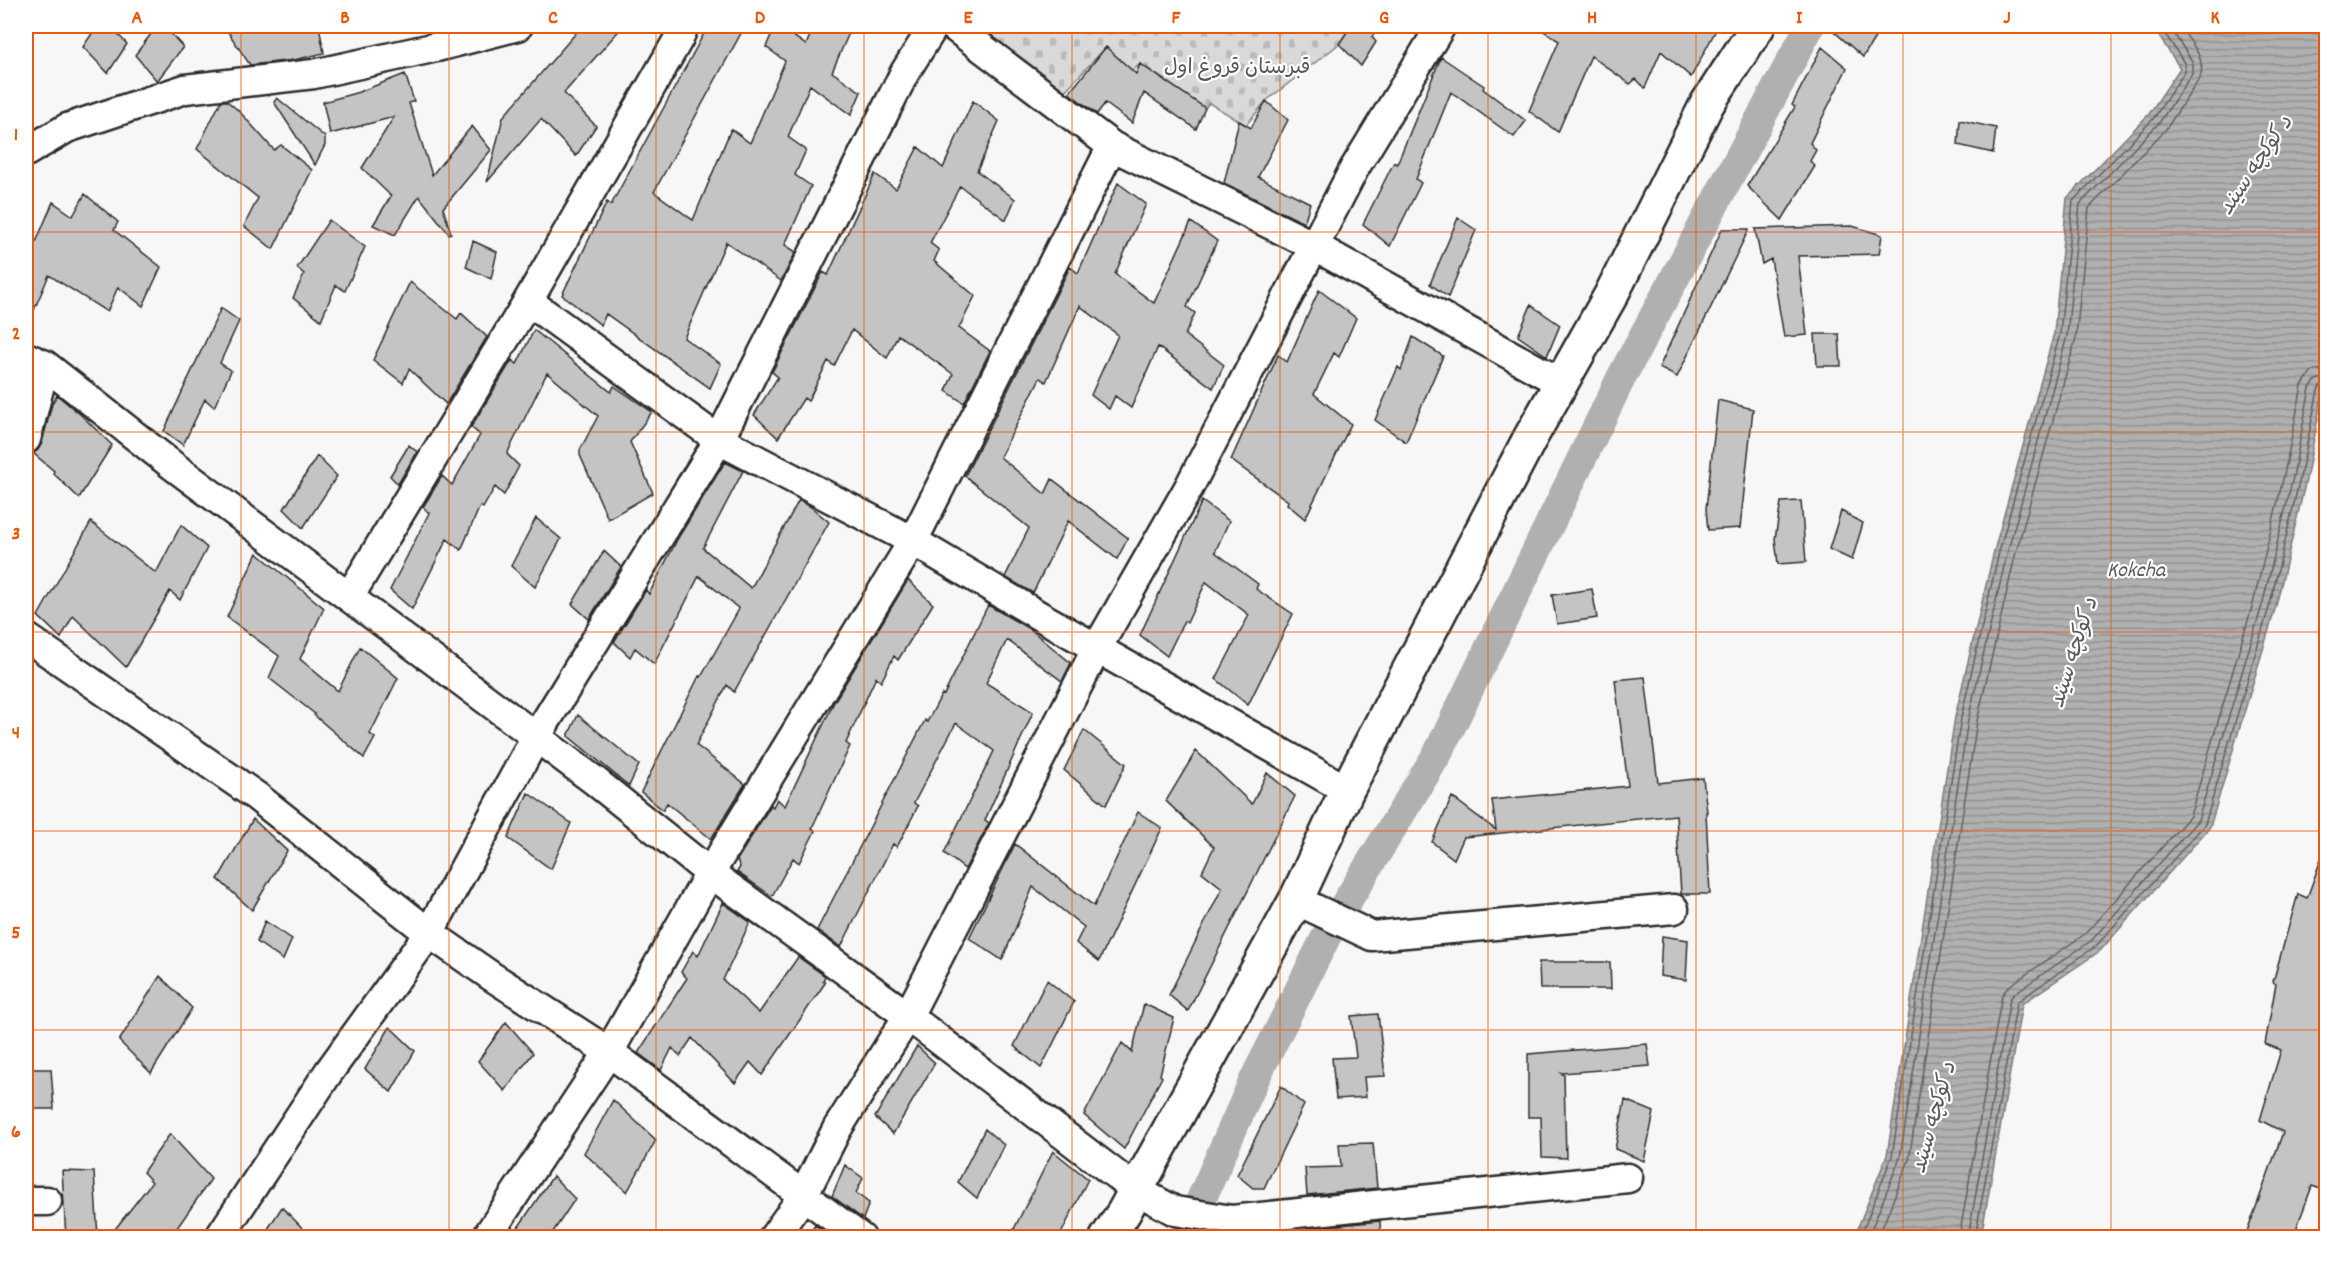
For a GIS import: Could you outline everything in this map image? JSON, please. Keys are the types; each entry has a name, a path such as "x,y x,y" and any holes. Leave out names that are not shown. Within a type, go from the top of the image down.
{"street":[{"path":"26,152 67,129 185,89 314,74 437,47 518,26"},
{"path":"349,597 528,301 684,26"},
{"path":"219,1238 328,1074 429,933 536,737 719,440 905,72 934,26"},
{"path":"953,26 1112,146 1314,246 1562,383"},
{"path":"773,1238 803,1196 837,1129 908,1016 1097,648 1188,489 1354,169 1441,26"},
{"path":"1107,1238 1136,1190 1296,900 1347,790 1524,450 1611,295 1707,104 1758,26"},
{"path":"486,1238 609,1052 710,873 913,541 1112,146"},
{"path":"528,301 719,440 913,541 1347,790"},
{"path":"35,361 536,737 710,873 908,1016 1136,1190 1175,1211 1232,1221 1628,1178"},
{"path":"26,439 35,361"},
{"path":"26,638 256,796 429,933 609,1052 861,1238"},
{"path":"1296,900 1372,936 1674,909"}],"green space":[{"name":"قبرستان قروغ اول","path":"974,26 1351,26 1339,44 1266,101 1246,125 1209,103 1205,108 1141,64 1131,70 1106,47 1064,92"}],"water":[{"name":"Kokcha","path":"2152,26 2326,26 2326,377 2306,480 2276,606 2210,827 2100,951 2022,1004 1981,1237 1854,1237 1887,1155 1955,717 1994,551 2054,333 2067,198 2149,114 2180,68"}],"building":[{"path":"97,26 110,26 127,44 108,73 83,47"},
{"path":"157,26 164,26 183,47 157,81 135,55"},
{"path":"224,26 319,26 324,53 294,60 250,65"},
{"path":"582,26 623,26 564,93 596,126 576,156 541,119 487,182 503,117"},
{"path":"708,26 745,26 654,192 693,220 731,129 750,143 785,61 766,47 775,26 779,26 806,45 814,26 852,26 832,72 861,92 851,115 810,85 788,137 806,150 795,175 811,186 785,245 796,252 781,281 726,242 684,338 721,364 710,388 606,314 601,325 562,295 607,202 611,205"},
{"path":"1351,26 1379,26 1372,37 1376,42 1361,66 1339,44"},
{"path":"1536,26 1718,26 1691,77 1661,51 1645,88 1636,79 1630,84 1591,56 1558,132 1529,111 1559,41"},
{"path":"1828,26 1882,26 1863,57"},
{"path":"1106,47 1136,74 1140,64 1205,108 1196,129 1144,93 1132,123 1105,103 1097,114 1069,93"},
{"path":"1822,47 1847,68 1810,143 1816,150 1810,161 1815,166 1782,220 1747,186 1795,107 1792,105"},
{"path":"1441,57 1484,86 1483,89 1526,121 1514,137 1451,92 1416,179 1421,183 1390,246 1363,224 1394,162 1397,164"},
{"path":"405,74 414,101 409,103 432,175 472,126 491,150 443,208 451,233 449,234 419,196 395,235 373,225 391,196 362,168 394,117 330,134 323,102 359,92"},
{"path":"277,98 325,137 325,145 315,165 274,102"},
{"path":"221,101 227,101 239,111 274,150 281,145 312,170 273,249 244,226 258,198 197,149"},
{"path":"973,101 999,121 977,171 1015,199 1006,220 960,186 930,243 939,250 934,261 975,296 959,328 990,351 964,403 946,391 953,374 898,335 887,358 852,330 834,366 828,361 808,401 804,398 778,438 754,415 778,377 772,372 823,272 828,275 875,174 896,189 918,147 943,168"},
{"path":"1266,101 1288,120 1258,177 1310,203 1304,223 1224,183 1239,121 1251,128"},
{"path":"1960,120 1996,128 1993,153 1958,145"},
{"path":"1118,183 1146,204 1115,274 1154,303 1191,222 1217,241 1187,307 1195,313 1185,335 1224,365 1213,388 1158,347 1131,408 1115,396 1109,409 1091,395 1118,335 1080,306 1046,382 1040,378 1000,457 1045,494 1052,479 1128,538 1117,559 1068,521 1033,593 1005,577 1029,528 965,476 1070,267 1078,273"},
{"path":"85,194 118,222 114,230 161,267 143,306 118,287 107,312 49,275 26,329 26,234 36,242 53,202 73,216"},
{"path":"1458,218 1476,230 1448,297 1430,284"},
{"path":"329,220 365,247 345,291 336,285 321,320 293,298 304,274 297,268"},
{"path":"1852,226 1882,235 1879,254 1798,256 1807,335 1784,337 1771,259 1762,264 1755,229"},
{"path":"1722,229 1749,229 1677,377 1659,368"},
{"path":"473,241 497,252 491,279 466,267"},
{"path":"410,282 457,319 461,313 487,337 446,404 409,369 403,383 373,360"},
{"path":"1319,290 1356,318 1339,357 1334,353 1314,394 1351,424 1305,519 1287,504 1288,501 1231,460 1278,355 1287,362"},
{"path":"1531,305 1560,325 1547,356 1518,336"},
{"path":"221,308 239,321 220,363 231,371 214,407 205,399 183,445 164,431"},
{"path":"534,330 611,392 614,386 652,412 630,442 653,493 608,519 580,455 580,450 598,416 547,373 507,454 519,466 504,495 495,487 483,508 480,506 461,550 447,539 412,609 390,590 429,513 423,507 442,476 452,485 480,435 471,427 512,360 517,364"},
{"path":"1815,334 1839,334 1841,366 1817,366"},
{"path":"1413,337 1443,356 1406,442 1375,420 1398,367 1401,370"},
{"path":"57,395 112,445 79,498 53,473 54,471 33,453 42,443 52,404"},
{"path":"1718,400 1753,409 1740,528 1708,530 1706,509"},
{"path":"409,445 417,452 398,484 390,476"},
{"path":"317,456 337,476 303,528 284,509"},
{"path":"725,462 743,471 703,548 751,588 799,500 829,522 734,692 727,685 696,745 745,784 711,839 667,803 663,810 641,792 699,676 701,677 739,609 699,576 654,664 635,648 630,657 614,642 646,590 649,594 678,538"},
{"path":"1202,501 1229,521 1215,552 1258,584 1256,589 1293,614 1248,705 1216,679 1249,615 1206,582 1187,623 1184,621 1167,656 1140,635"},
{"path":"1801,501 1806,562 1778,564 1775,539 1781,502"},
{"path":"1841,511 1863,523 1852,560 1829,549"},
{"path":"536,518 561,539 535,587 511,566"},
{"path":"91,522 156,573 181,525 207,548 180,600 170,591 126,667 73,616 61,638 38,616"},
{"path":"604,551 621,567 589,619 572,604"},
{"path":"257,553 324,608 300,659 338,691 360,647 398,678 370,734 375,738 364,758 315,714 269,678 279,656 227,617"},
{"path":"908,580 933,604 898,660 894,656 881,682 876,677 846,743 850,746 812,828 815,831 799,863 793,858 772,896 737,872 740,867 737,860 771,805 773,807 777,799 785,806 834,702"},
{"path":"1592,589 1597,618 1557,624 1552,595"},
{"path":"988,605 1031,630 1071,663 1062,681 1007,640 986,683 1033,712 985,820 989,823 965,869 944,853 994,751 956,723 914,803 918,806 897,847 893,844 841,947 817,930 925,720 927,722 942,694 944,695"},
{"path":"1645,677 1658,783 1703,778 1707,812 1710,894 1681,894 1676,815 1464,837 1454,859 1432,842 1452,797 1496,830 1492,800 1628,786 1615,680"},
{"path":"578,715 639,765 629,786 568,736"},
{"path":"1084,730 1126,764 1106,805 1064,770"},
{"path":"1196,751 1252,804 1267,773 1295,796 1188,1011 1169,995 1222,888 1202,872 1214,847 1166,801"},
{"path":"528,793 571,823 551,869 508,838"},
{"path":"1138,812 1162,828 1099,961 1076,943 1084,927 1033,887 1002,960 969,938 1015,844 1094,906"},
{"path":"253,819 287,851 252,910 218,879"},
{"path":"2324,851 2326,852 2326,1191 2312,1186 2293,1238 2245,1238 2283,1132 2260,1120 2281,1050 2265,1044 2276,984 2273,982 2298,894 2307,898"},
{"path":"723,903 750,922 723,980 759,1013 798,957 825,976 823,981 825,983 762,1075 750,1062 735,1083 692,1038 680,1056 672,1048 661,1070 638,1053 687,978 681,972 693,951 698,956"},
{"path":"265,921 292,939 283,960 257,942"},
{"path":"1662,936 1688,940 1686,980 1660,976"},
{"path":"1539,962 1610,962 1611,989 1540,989"},
{"path":"160,976 192,1008 151,1073 119,1041"},
{"path":"1047,980 1074,1002 1041,1068 1014,1046"},
{"path":"1144,1004 1174,1018 1160,1075 1162,1077 1124,1149 1084,1115 1122,1043 1132,1052"},
{"path":"1378,1014 1385,1076 1364,1077 1366,1097 1336,1099 1332,1058 1356,1057 1351,1016"},
{"path":"506,1022 533,1053 505,1091 478,1061"},
{"path":"390,1027 415,1051 391,1092 365,1069"},
{"path":"1647,1044 1650,1066 1561,1073 1564,1075 1566,1158 1542,1157 1541,1117 1528,1117 1528,1054"},
{"path":"917,1046 935,1063 893,1134 875,1117"},
{"path":"26,1069 51,1069 54,1109 26,1109"},
{"path":"1281,1086 1304,1105 1264,1188 1253,1188 1237,1175"},
{"path":"613,1100 656,1140 627,1192 584,1153"},
{"path":"1625,1100 1654,1112 1644,1161 1615,1149"},
{"path":"985,1129 1004,1145 977,1198 958,1182"},
{"path":"170,1134 211,1179 170,1238 108,1238 152,1182 143,1172"},
{"path":"1373,1143 1377,1188 1307,1195 1305,1168 1341,1167 1339,1144"},
{"path":"1053,1151 1088,1179 1059,1238 1025,1238 1014,1229"},
{"path":"845,1165 863,1178 856,1193 869,1203 863,1219 832,1196"},
{"path":"62,1171 94,1172 98,1238 66,1238"},
{"path":"553,1176 575,1199 549,1238 511,1238"},
{"path":"282,1207 312,1238 262,1238"},
{"path":"1380,1221 1381,1238 1311,1238 1310,1228"},
{"path":"815,1225 833,1238 807,1238"}],"waterway":[{"path":"1184,1238 1255,1078 1330,929 1438,753 1622,376 1810,26"}],"water label":[{"name":"د کوکچه سیند","path":"2257,166"},
{"name":"د کوکچه سیند","path":"2075,653"},
{"name":"د کوکچه سیند","path":"1935,1118"}]}
